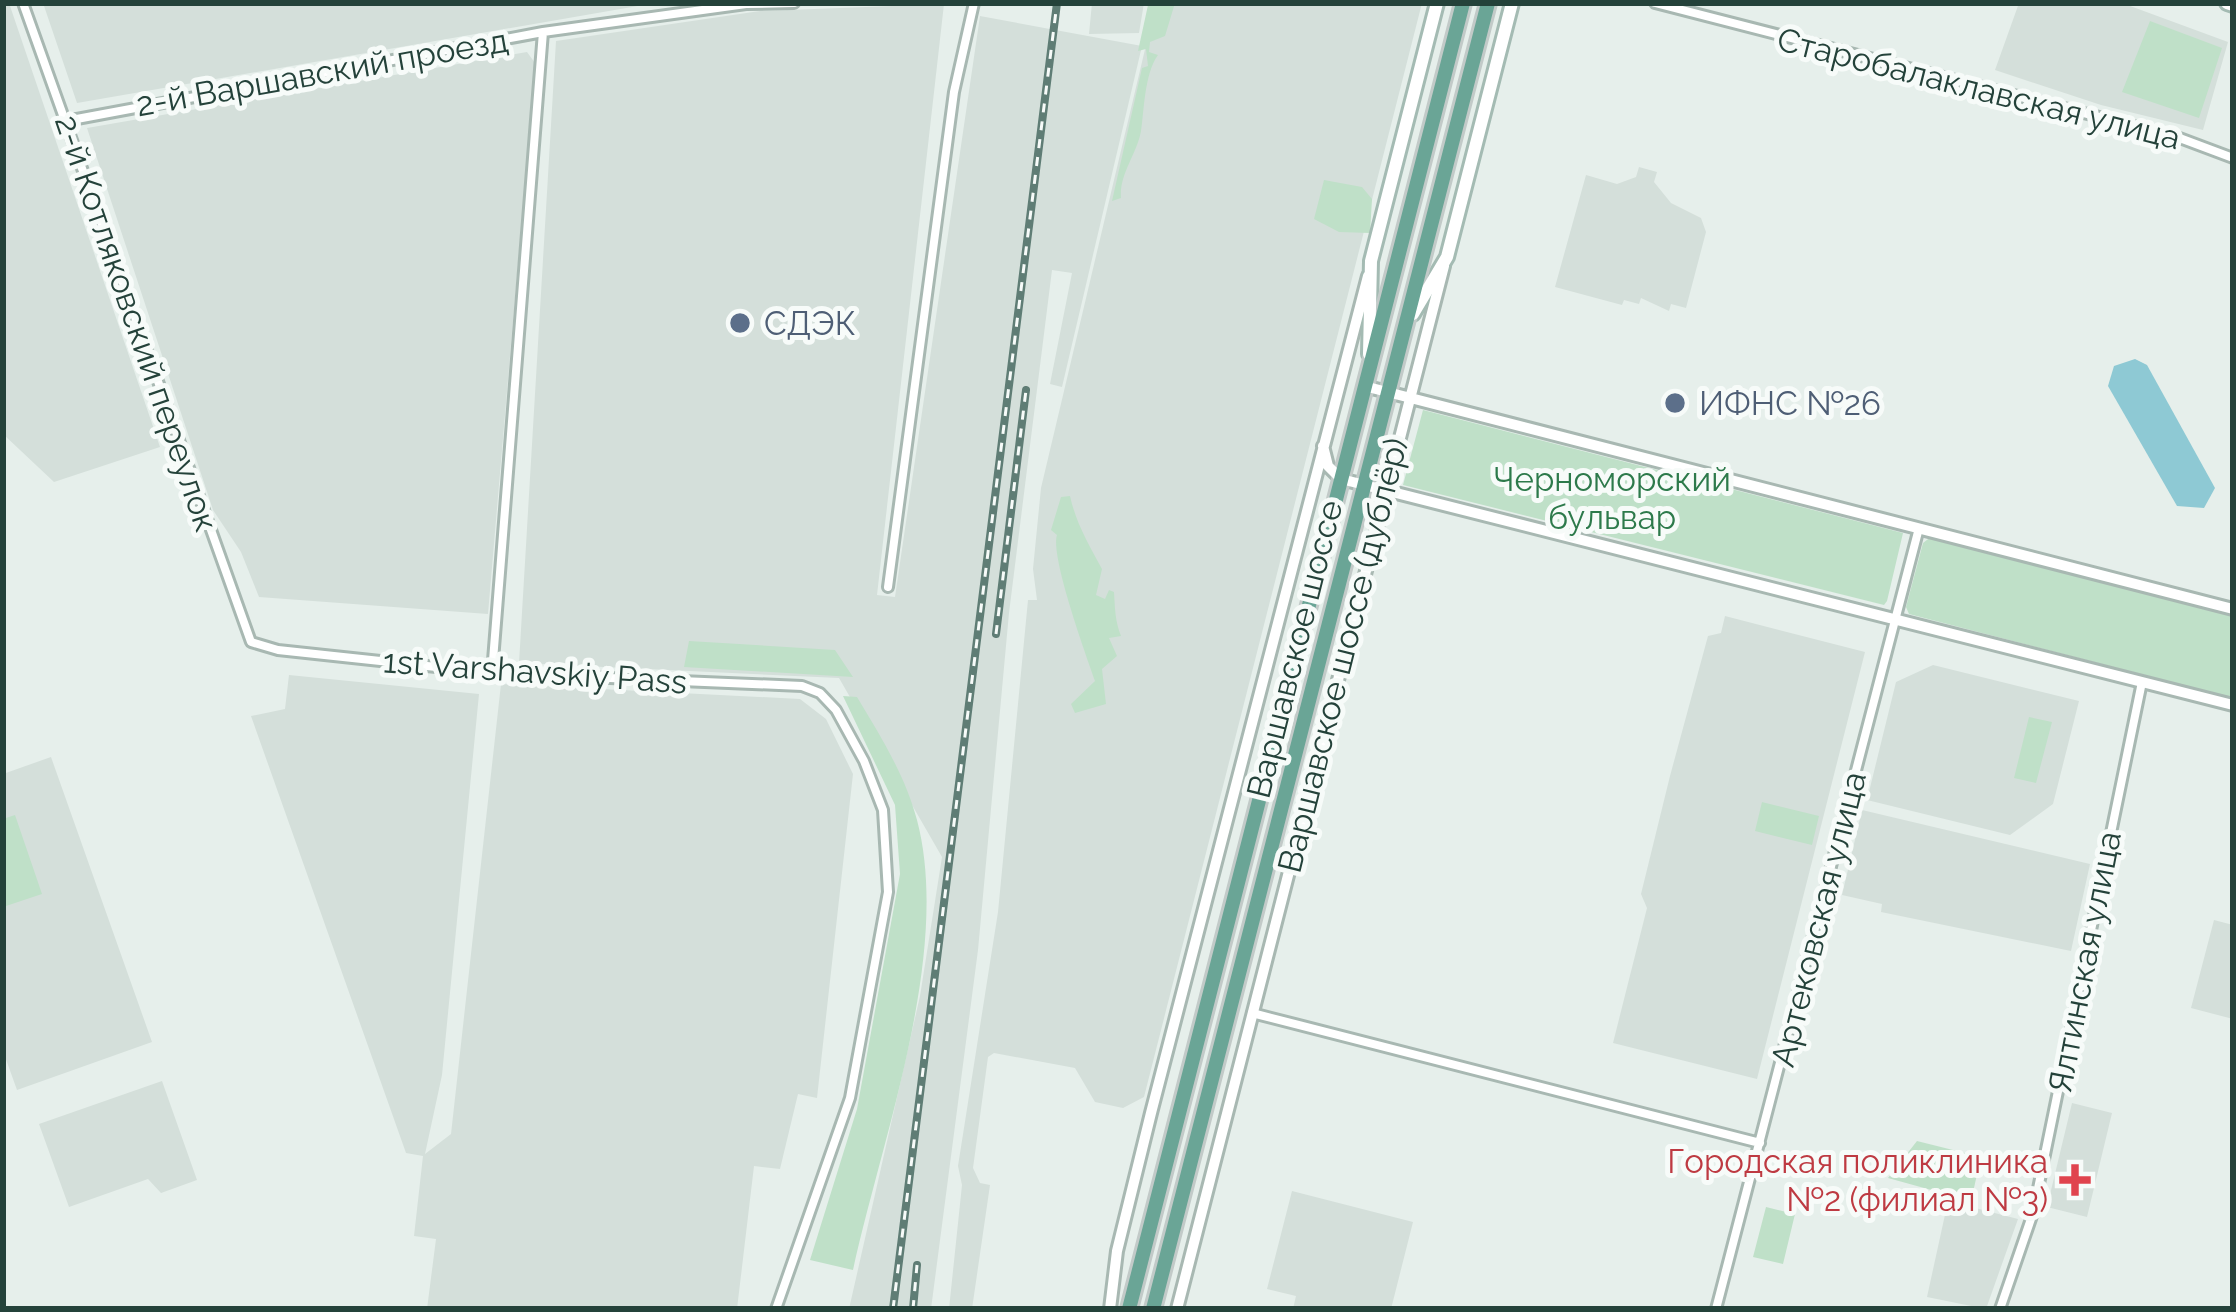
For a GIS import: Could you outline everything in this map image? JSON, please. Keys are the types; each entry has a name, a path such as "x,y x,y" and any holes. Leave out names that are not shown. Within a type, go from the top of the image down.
{"main road":[{"path":"1366,378 1371,261 1437,3"},
{"name":"Варшавское шоссе","path":"1130,1309 1463,3"},
{"name":"Варшавское шоссе","path":"1153,1309 1489,3"},
{"name":"Варшавское шоссе (дублёр)","path":"1447,257 1511,3"},
{"path":"1403,334 1447,257"}],"street":[{"name":"2-й Котляковский переулок","path":"23,3 251,642"},
{"name":"2-й Варшавский проезд","path":"66,121 543,32 746,4 794,3"},
{"path":"888,587 954,92 974,3"},
{"name":"Старобалаклавская улица","path":"1655,3 2177,137 2233,158"},
{"path":"492,674 543,32"},
{"name":"Варшавское шоссе (дублёр)","path":"1177,1309 1383,490 1447,257"},
{"path":"1110,1309 1134,1182 1371,261"},
{"path":"1366,378 1388,392 2233,609"},
{"path":"1322,443 1328,466 1341,479 2233,705"},
{"name":"Артековская улица","path":"1716,1309 1919,528"},
{"name":"1st Varshavskiy Pass","path":"251,642 278,650 492,674 802,686 820,693 864,761 884,810 888,892 850,1098 776,1309"},
{"name":"Ялтинская улица","path":"2000,1309 2033,1213 2143,682"},
{"path":"1251,1012 1760,1143"}],"shaded area":[{"path":"3,3 9,3 160,447 54,482 3,434"},
{"path":"43,3 655,3 77,103"},
{"path":"1092,3 1144,3 1139,33 1089,34"},
{"path":"1156,3 1422,3 1144,1097 1123,1108 1095,1102 1075,1068 994,1053 988,1057 973,1168 980,1183 990,1185 972,1309 949,1309 962,1185 958,1166 998,912 1028,600 1037,600 1033,569 1041,488"},
{"path":"2019,3 2122,3 2228,42 2203,130 2101,105 1995,70"},
{"path":"944,4 877,595 895,597 980,16 1142,46 1062,387 1050,384 1072,273 1052,270 1009,613 978,950 931,1309 849,1309 920,996 942,857 839,678 519,663 556,41 760,11"},
{"path":"527,52 535,63 488,614 259,597 241,552 213,510 87,128"},
{"path":"1639,167 1657,172 1654,182 1671,203 1701,218 1706,232 1686,308 1671,304 1669,311 1641,298 1639,304 1624,300 1622,305 1555,287 1586,175 1617,184 1636,177"},
{"path":"1725,616 1865,652 1757,1079 1613,1043 1647,908 1641,894 1670,776 1708,636 1721,633"},
{"path":"1933,665 2079,701 2053,804 2010,835 1867,800 1896,682"},
{"path":"289,675 479,694 442,1075 425,1154 451,1134 501,684 800,699 826,719 853,774 817,1098 798,1094 780,1169 754,1166 737,1309 427,1309 436,1239 414,1236 423,1156 406,1153 251,716 285,709"},
{"path":"51,757 152,1042 17,1090 3,1051 3,774"},
{"path":"1862,810 2090,864 2071,951 1881,912 1882,904 1842,895"},
{"path":"2214,920 2233,925 2233,1019 2191,1008"},
{"path":"162,1081 197,1180 161,1193 148,1179 69,1207 39,1124"},
{"name":"Городская поликлиника №2 (филиал №3)","path":"2072,1103 2112,1113 2087,1217 2047,1207"},
{"path":"1292,1191 1413,1222 1391,1309 1293,1309 1296,1296 1267,1289"},
{"path":"1948,1201 2018,1219 1986,1309 1927,1297"}],"green space":[{"path":"1175,3 1165,36 1150,42 1149,52 1158,55 1147,83 1141,131 1121,198 1112,201 1142,68 1148,66 1146,49 1138,51 1148,5"},
{"path":"2150,21 2222,48 2199,118 2122,92"},
{"path":"1324,180 1362,187 1372,199 1370,233 1339,232 1314,219"},
{"name":"Черноморский бульвар","path":"1423,410 1903,533 1887,601 1884,605 1403,485"},
{"path":"1070,496 1102,569 1096,595 1105,599 1109,590 1114,592 1121,636 1109,638 1117,656 1102,669 1106,704 1075,713 1071,704 1095,681 1063,583 1057,535 1051,530 1061,497"},
{"path":"1932,536 2233,613 2233,698 1909,614 1906,607 1923,543"},
{"path":"689,641 835,650 853,677 684,667"},
{"path":"843,696 857,697 912,803 925,872 926,928 909,1045 853,1270 810,1260 857,1109 900,874 895,805"},
{"path":"2029,717 2052,722 2036,783 2014,778"},
{"path":"1762,802 1819,816 1812,845 1755,831"},
{"path":"15,815 42,894 3,907 3,819"},
{"path":"1917,1141 1981,1157 1971,1201 1888,1178"},
{"path":"1766,1207 1795,1214 1783,1264 1753,1257"}],"water":[{"path":"2135,359 2147,365 2215,488 2204,508 2177,506 2108,386 2114,366"}],"railway":[{"path":"893,1309 1057,3"},
{"path":"996,634 1026,390"},
{"path":"913,1309 917,1265"}],"place":[{"name":"СДЭК","path":"740,323"},
{"name":"ИФНС №26","path":"1675,403"},
{"name":"Городская поликлиника №2 (филиал №3)","path":"2075,1180"}]}
